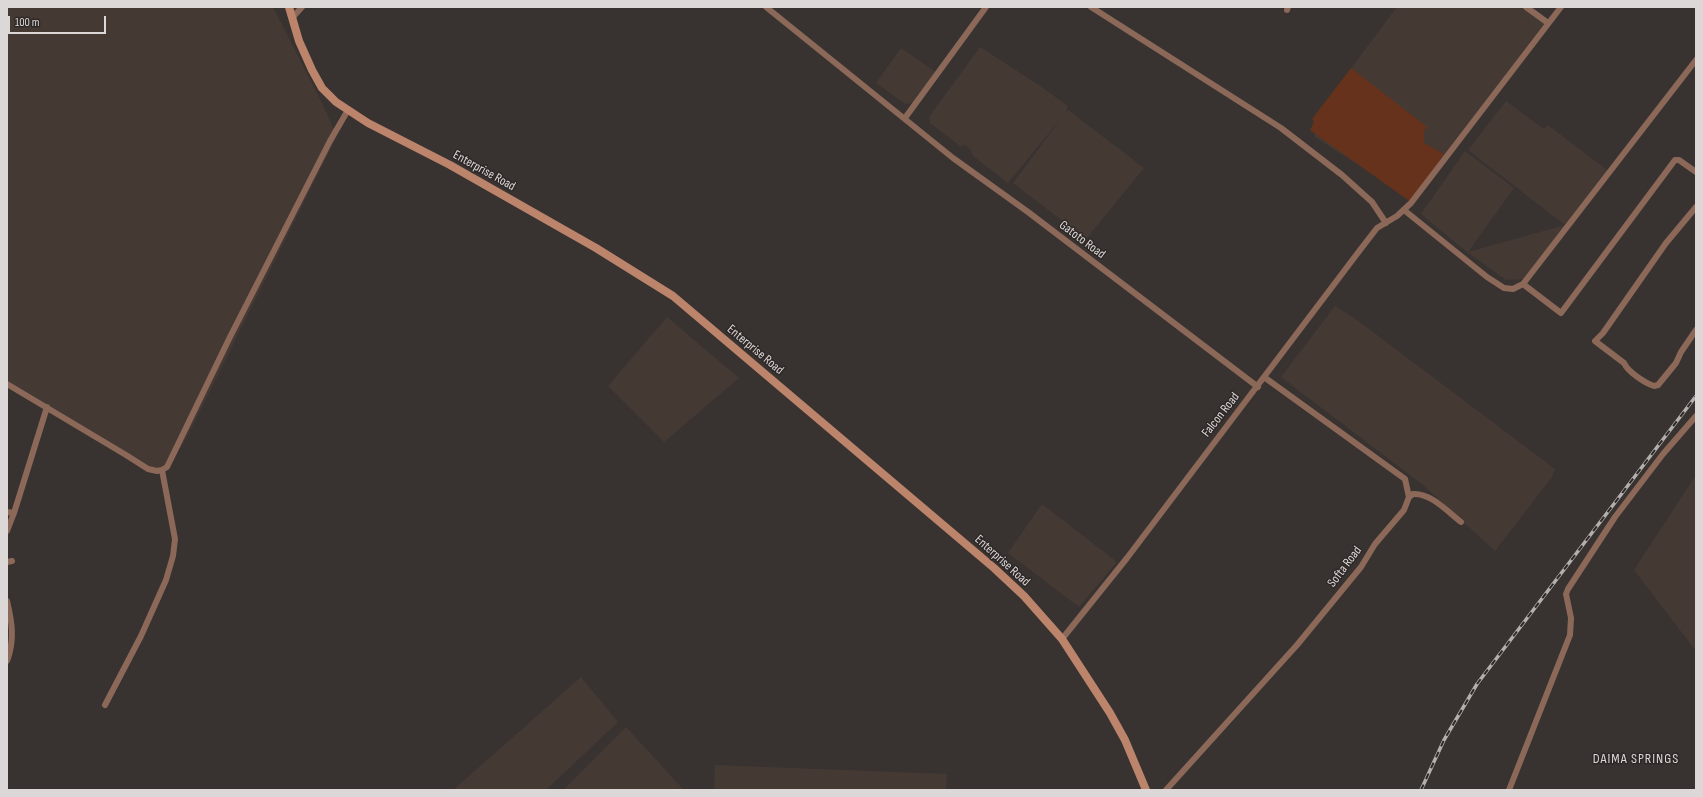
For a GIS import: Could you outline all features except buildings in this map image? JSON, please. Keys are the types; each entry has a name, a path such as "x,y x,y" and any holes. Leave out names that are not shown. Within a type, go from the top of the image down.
{"main road":[{"name":"Enterprise Road","path":"289,7 299,41 312,70 322,88 336,102 368,123 450,165 596,248 672,296 994,568 1024,596 1062,639 1110,713 1125,740 1146,790"}],"street":[{"path":"293,17 302,7"},
{"name":"Gatoto Road","path":"766,7 953,158 1028,212 1258,386"},
{"path":"905,118 986,7"},
{"path":"1091,7 1281,128 1342,175 1372,202 1386,223"},
{"path":"1526,7 1548,23"},
{"name":"Falcon Road","path":"1062,639 1127,558 1377,228 1411,204 1561,7"},
{"path":"1404,210 1504,288 1513,289 1523,284 1696,60"},
{"path":"7,384 148,469 162,470 167,467 230,337 330,141 348,110"},
{"path":"1523,284 1561,313 1675,160 1679,160 1696,172"},
{"path":"1696,207 1666,243 1603,333 1595,341 1624,362 1637,376 1654,386 1658,385 1676,363 1684,347 1696,330"},
{"path":"1264,378 1405,479 1409,497 1413,494 1427,496 1461,522"},
{"path":"7,531 47,407"},
{"path":"1509,790 1570,635 1571,618 1566,594 1568,589 1615,517 1663,454 1696,416"},
{"path":"105,705 141,636 166,580 173,556 175,539 162,470"},
{"name":"Softa Road","path":"1166,790 1297,645 1360,567 1375,544 1404,510 1409,497"},
{"path":"7,512 14,513"},
{"path":"7,601 13,633 12,644 7,661"}],"shaded area":[{"path":"7,7 273,7 322,103 337,136 189,433 169,468 152,470 7,385"},
{"path":"1397,7 1527,7 1546,21 1411,199 1315,137 1313,119"},
{"path":"980,47 1068,106 1065,113 1068,110 1144,168 1086,239 1013,183 1063,116 1008,183 972,155 971,150 965,145 960,146 930,123 929,117"},
{"path":"901,48 937,73 914,103 905,104 876,83"},
{"path":"1351,68 1427,127 1424,131 1424,143 1444,154 1412,203 1310,130 1314,122 1312,119"},
{"path":"1506,101 1544,129 1548,125 1607,170 1524,279 1506,280 1467,252 1421,214 1465,151 1514,188 1468,252 1565,225 1468,150"},
{"path":"1335,306 1353,317 1555,469 1552,477 1495,551 1423,485 1281,377"},
{"path":"667,317 739,378 664,442 608,386"},
{"path":"1696,475 1696,651 1634,570"},
{"path":"1042,504 1117,562 1079,607 1008,553"},
{"path":"581,677 618,722 546,790 453,790"},
{"path":"626,727 683,789 682,790 563,790"},
{"path":"715,765 947,774 946,790 714,790"}],"railway":[{"path":"1421,790 1444,740 1477,684 1696,396"}],"district":[{"name":"DAIMA SPRINGS","path":"1636,759"}]}
